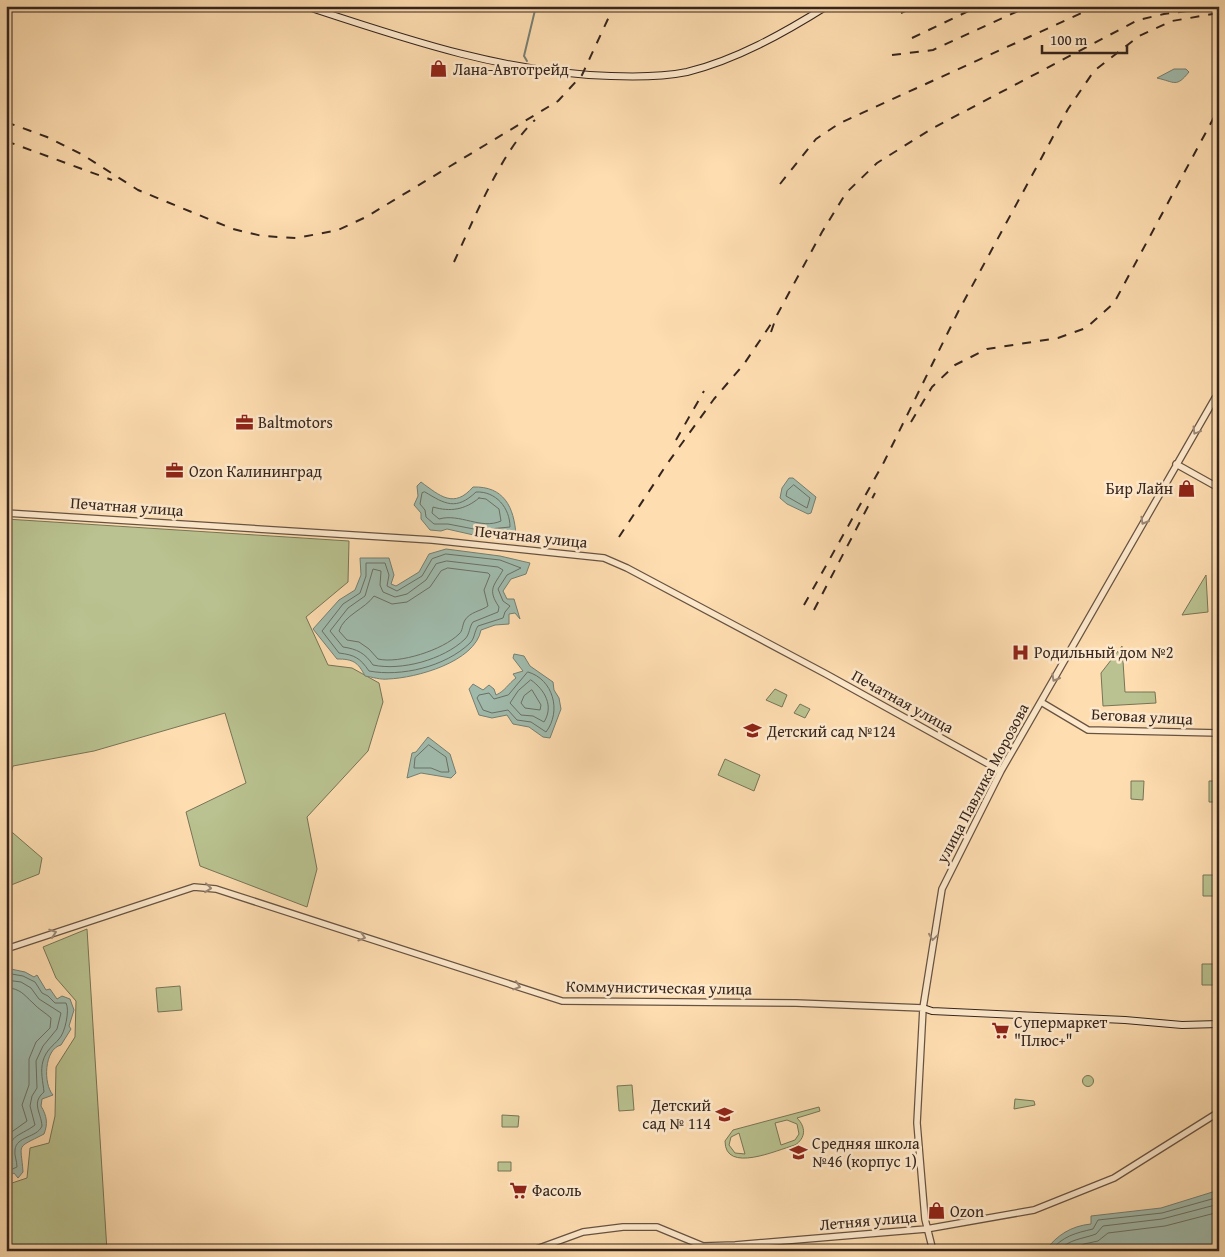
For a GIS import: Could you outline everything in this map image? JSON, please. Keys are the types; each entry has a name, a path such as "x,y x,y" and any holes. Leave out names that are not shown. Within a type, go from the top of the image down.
{"main road":[{"path":"305,6 427,45 523,69 582,75 628,76 666,75 703,68 765,42 827,6"},
{"name":"Коммунистическая улица","path":"923,1008 932,1011 1125,1020 1182,1025 1219,1024"}],"street":[{"name":"улица Павлика Морозова","path":"933,1251 926,1229 917,1123 923,1008 942,889 1001,771 1176,464 1215,398 1219,396"},
{"path":"1176,464 1219,488"},
{"name":"Печатная улица","path":"6,513 432,540 604,558 627,568 818,670 1001,771"},
{"name":"Беговая улица","path":"1041,702 1088,730 1219,733"},
{"name":"Коммунистическая улица","path":"6,949 194,887 216,889 562,1001 796,1003 923,1008"},
{"name":"Летняя улица","path":"531,1251 583,1232 623,1227 653,1227 703,1246 789,1242 926,1229 1034,1210 1114,1178 1219,1112"}],"green space":[{"path":"6,519 349,541 348,582 306,617 328,665 352,668 379,683 383,702 368,751 307,817 317,869 307,907 200,866 186,812 246,783 225,713 94,751 13,766 6,793"},
{"path":"1206,575 1208,612 1182,615"},
{"path":"1122,646 1125,692 1155,692 1156,703 1103,706 1101,673"},
{"path":"775,689 787,695 782,707 766,700"},
{"path":"800,704 810,709 805,718 794,713"},
{"path":"725,759 760,775 754,791 718,775"},
{"path":"1131,781 1144,781 1143,800 1131,799"},
{"path":"1209,781 1219,781 1219,802 1209,802"},
{"path":"6,827 42,858 39,874 6,887"},
{"path":"1203,875 1219,875 1219,896 1203,896"},
{"path":"87,929 107,1251 6,1251 6,1185 27,1178 30,1148 49,1143 55,1116 56,1067 75,1037 76,1001 56,978 43,947"},
{"path":"1202,964 1219,964 1219,985 1202,985"},
{"path":"180,986 182,1010 158,1012 156,988"},
{"path":"1088,1075 1094,1081 1088,1087 1082,1081"},
{"path":"632,1085 634,1110 619,1111 617,1086"},
{"path":"1015,1099 1034,1101 1035,1105 1014,1109"},
{"path":"819,1107 820,1111 797,1118 804,1132 799,1142 765,1155 742,1158 733,1156 727,1151 725,1141 733,1130","holes":["787,1120 797,1124 799,1134 795,1140 781,1145 775,1123","739,1133 745,1154 735,1153 729,1145 731,1137"]},
{"path":"502,1115 519,1116 518,1127 502,1127"},
{"path":"498,1162 511,1162 511,1171 498,1171"}],"water":[{"path":"1174,69 1186,69 1189,72 1178,82 1157,78"},
{"path":"789,478 793,478 816,497 811,513 808,514 787,504 780,498 782,488"},
{"path":"421,482 441,496 453,499 466,494 473,487 493,490 500,494 510,507 516,535 503,533 478,536 447,529 441,531 430,530 421,519 421,513 414,505 418,496 417,486"},
{"path":"446,549 500,556 530,563 526,574 511,579 503,591 507,599 514,599 520,619 515,613 509,614 509,624 495,625 481,630 476,641 468,651 443,666 414,675 385,679 365,676 360,667 354,662 337,659 313,629 339,600 355,590 361,575 360,558 389,558 394,575 391,584 396,586 419,572 429,554"},
{"path":"514,654 524,656 530,666 553,682 561,709 550,738 543,737 529,727 513,724 507,715 492,718 479,715 469,689 473,684 483,690 489,685 494,689 496,695 502,692 516,678 513,674 523,671 513,658"},
{"path":"428,737 450,754 456,773 451,778 421,773 407,778 412,753 416,752"},
{"path":"6,968 25,972 34,977 37,975 46,990 50,989 57,999 62,996 70,999 74,1010 69,1026 71,1029 61,1045 51,1053 48,1060 48,1083 53,1095 42,1099 41,1106 46,1120 44,1134 22,1147 23,1172 18,1178 14,1173 6,1178"},
{"path":"1219,1190 1219,1251 1045,1251 1054,1240 1065,1232 1091,1224 1091,1216 1161,1208"}],"waterway":[{"path":"527,61 524,56 536,6"}],"railway":[{"path":"6,122 47,137 83,155 138,190 233,229 262,236 297,238 338,230 366,217 558,101 582,75 614,6"},
{"path":"901,13 916,6"},
{"path":"912,38 979,6"},
{"path":"892,55 933,50 1029,6"},
{"path":"780,184 816,139 840,123 1097,6"},
{"path":"771,332 777,315 822,232 846,193 877,163 933,128 1138,20 1196,10"},
{"path":"804,605 884,462 958,312 1068,109 1094,71 1139,36 1172,21 1219,13"},
{"path":"911,422 932,387 955,365 987,349 1058,338 1086,328 1114,303 1219,108"},
{"path":"454,262 500,167 511,149 535,120"},
{"path":"6,141 112,180"},
{"path":"619,537 667,464 714,399 744,364 771,324"},
{"path":"676,440 704,391"},
{"path":"814,610 875,493"}],"place":[{"name":"Лана-Автотрейд","path":"439,69"},
{"name":"Baltmotors","path":"244,422"},
{"name":"Ozon Калининград","path":"175,471"},
{"name":"Бир Лайн","path":"1187,488"},
{"name":"Родильный дом №2","path":"1020,652"},
{"name":"Детский сад №124","path":"753,731"},
{"name":"Супермаркет \"Плюс+\"","path":"1000,1031"},
{"name":"Детский сад № 114","path":"725,1114"},
{"name":"Средняя школа №46 (корпус 1)","path":"798,1152"},
{"name":"Фасоль","path":"518,1190"},
{"name":"Ozon","path":"936,1211"}]}
